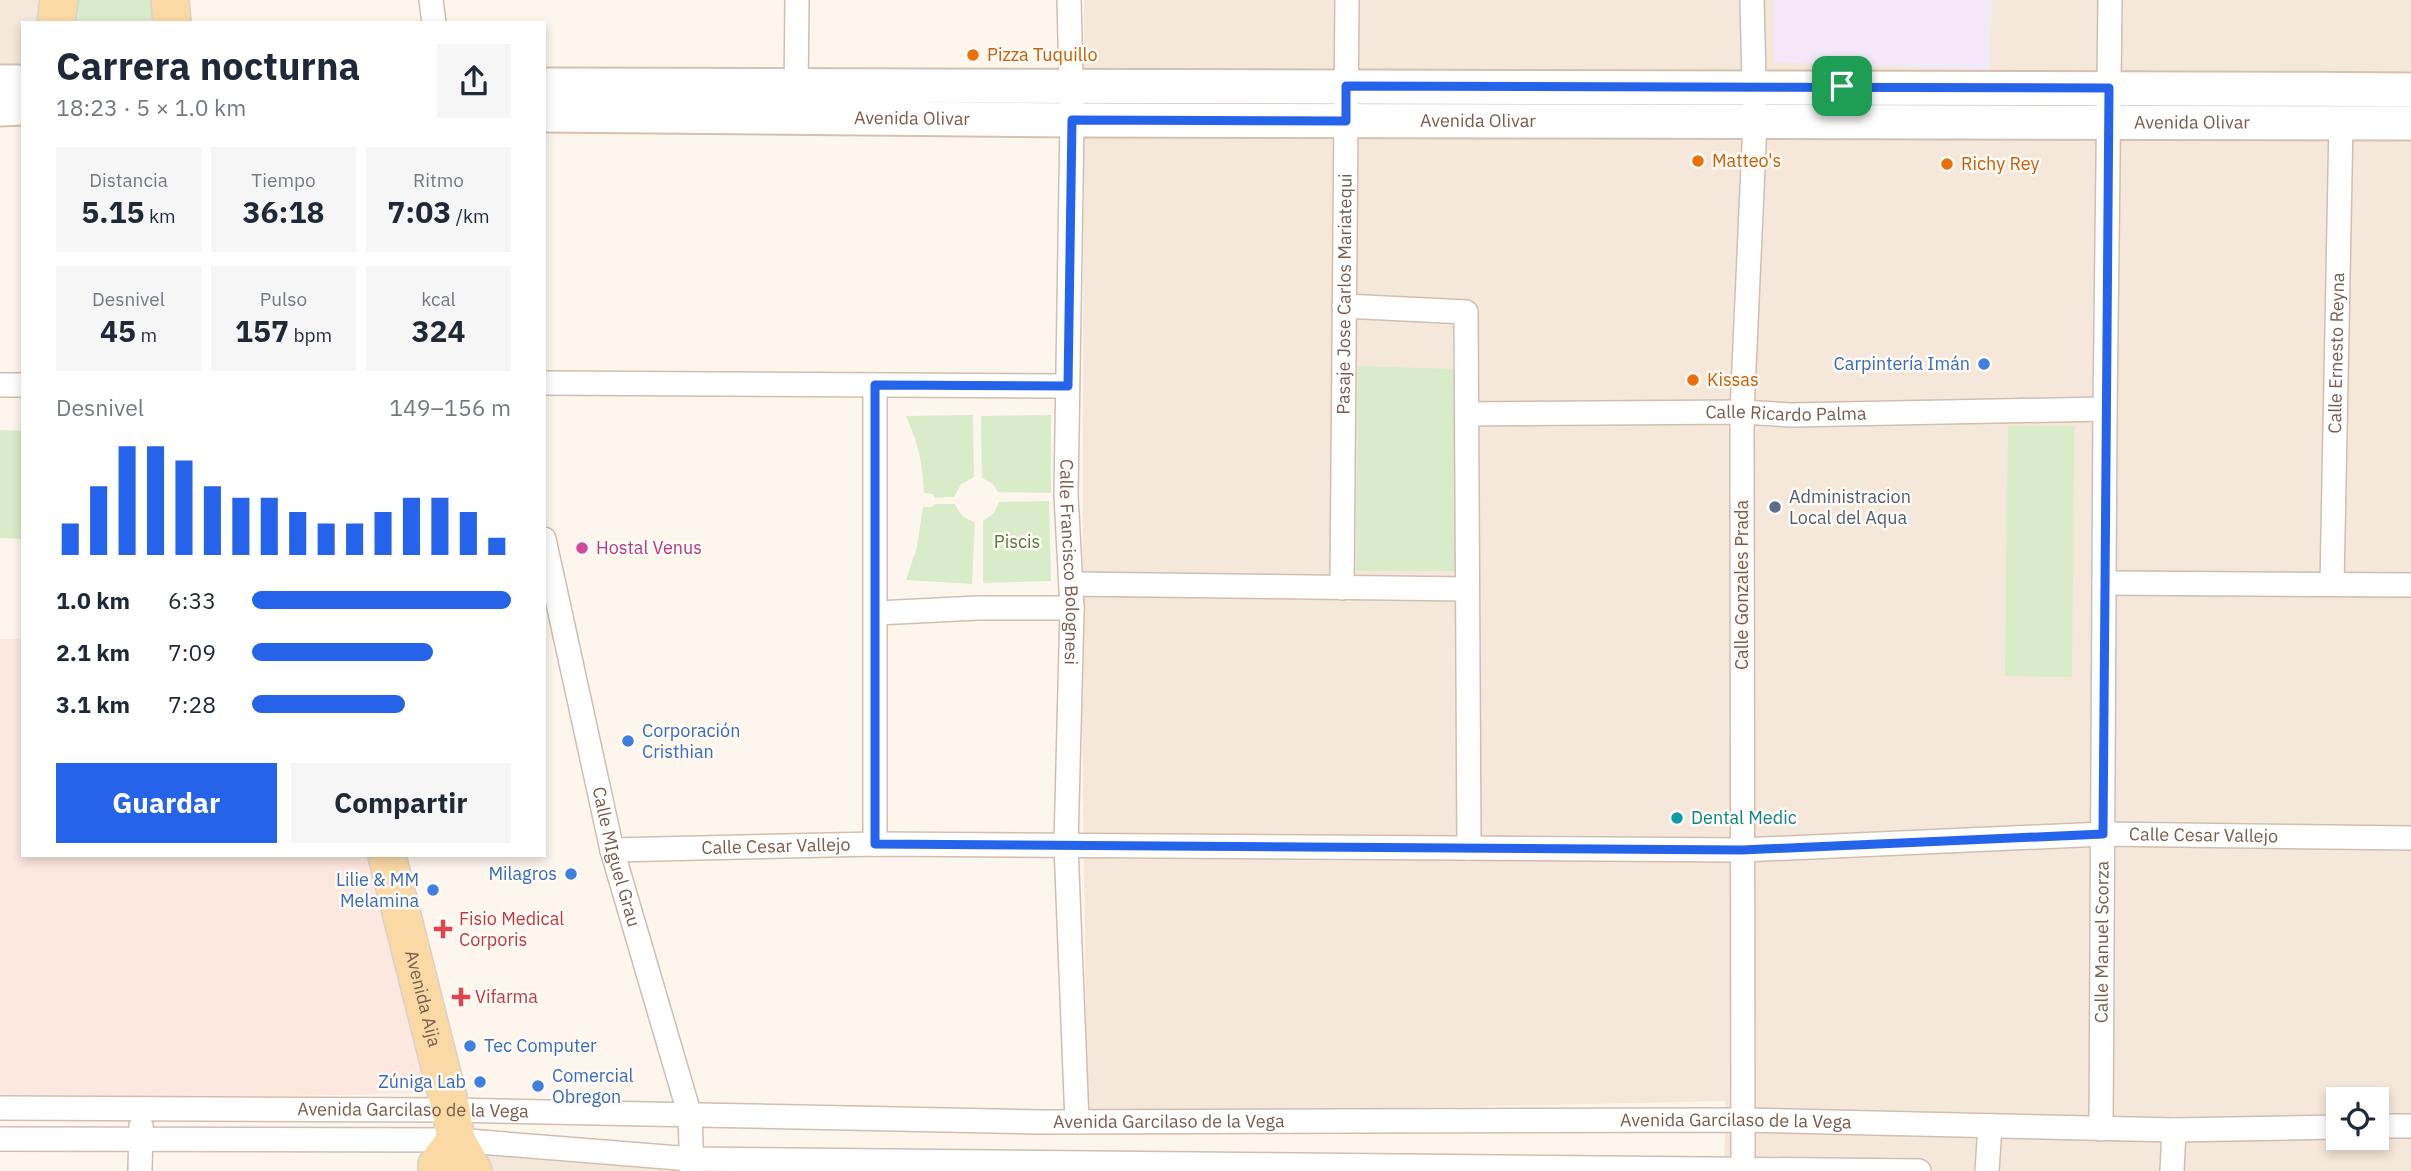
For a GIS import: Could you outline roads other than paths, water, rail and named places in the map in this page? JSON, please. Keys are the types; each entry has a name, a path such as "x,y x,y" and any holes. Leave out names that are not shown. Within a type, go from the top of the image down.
{"main road":[{"path":"56,21 59,0"},
{"path":"170,0 172,21"},
{"name":"Avenida Aija","path":"387,857 460,1141"},
{"path":"437,1171 437,1166 460,1141"}],"street":[{"path":"430,0 433,21"},
{"path":"796,101 797,0"},
{"name":"Calle Francisco Bolognesi","path":"1069,0 1072,120 1066,495 1072,608 1066,845 1077,1122"},
{"name":"Pasaje Jose Carlos Mariatequi","path":"1342,588 1347,0"},
{"name":"Calle Gonzales Prada","path":"1742,1169 1742,412 1755,122 1752,0"},
{"name":"Calle Manuel Scorza","path":"2101,1129 2110,0"},
{"path":"0,82 21,82"},
{"name":"Avenida Olivar","path":"546,85 1072,120 2411,123"},
{"name":"Avenida Olivar","path":"546,115 1071,87 1753,86 2411,90"},
{"path":"0,108 21,108"},
{"name":"Calle Ernesto Reyna","path":"2332,584 2342,123"},
{"path":"1344,306 1466,312 1469,848"},
{"path":"546,383 1068,386"},
{"path":"0,384 21,385"},
{"path":"875,385 875,844"},
{"name":"Calle Ricardo Palma","path":"1468,414 1742,412 1791,415 2105,410"},
{"name":"Calle MIguel Grau","path":"546,548 612,850 690,1116 691,1165"},
{"path":"2105,583 2411,585"},
{"path":"1071,584 1467,589"},
{"path":"877,613 977,608 1072,608"},
{"name":"Calle Cesar Vallejo","path":"612,850 875,844 1742,850 2103,834 2411,838"},
{"name":"Avenida Garcilaso de la Vega","path":"0,1108 141,1109 691,1165 1919,1171"},
{"path":"140,1171 141,1109"},
{"name":"Avenida Garcilaso de la Vega","path":"0,1139 460,1141 690,1116 1077,1122 1743,1120 2174,1130 2326,1127"},
{"path":"1987,1171 1990,1126"},
{"path":"2389,1126 2411,1126"},
{"path":"2172,1171 2174,1130"}],"place":[{"name":"Pizza Tuquillo","path":"973,55"},
{"name":"Matteo's","path":"1698,161"},
{"name":"Richy Rey","path":"1947,164"},
{"name":"Carpintería Imán","path":"1984,364"},
{"name":"Kissas","path":"1693,380"},
{"name":"Administracion Local del Aqua","path":"1775,507"},
{"name":"Hostal Venus","path":"582,548"},
{"name":"Corporación Cristhian","path":"628,741"},
{"name":"Dental Medic","path":"1677,818"},
{"name":"Milagros","path":"571,874"},
{"name":"Lilie & MM Melamina","path":"433,890"},
{"name":"Fisio Medical Corporis","path":"443,929"},
{"name":"Vifarma","path":"461,997"},
{"name":"Tec Computer","path":"470,1046"},
{"name":"Zúniga Lab","path":"480,1082"},
{"name":"Comercial Obregon","path":"538,1086"}],"park label":[{"name":"Piscis","path":"1017,542"}]}
